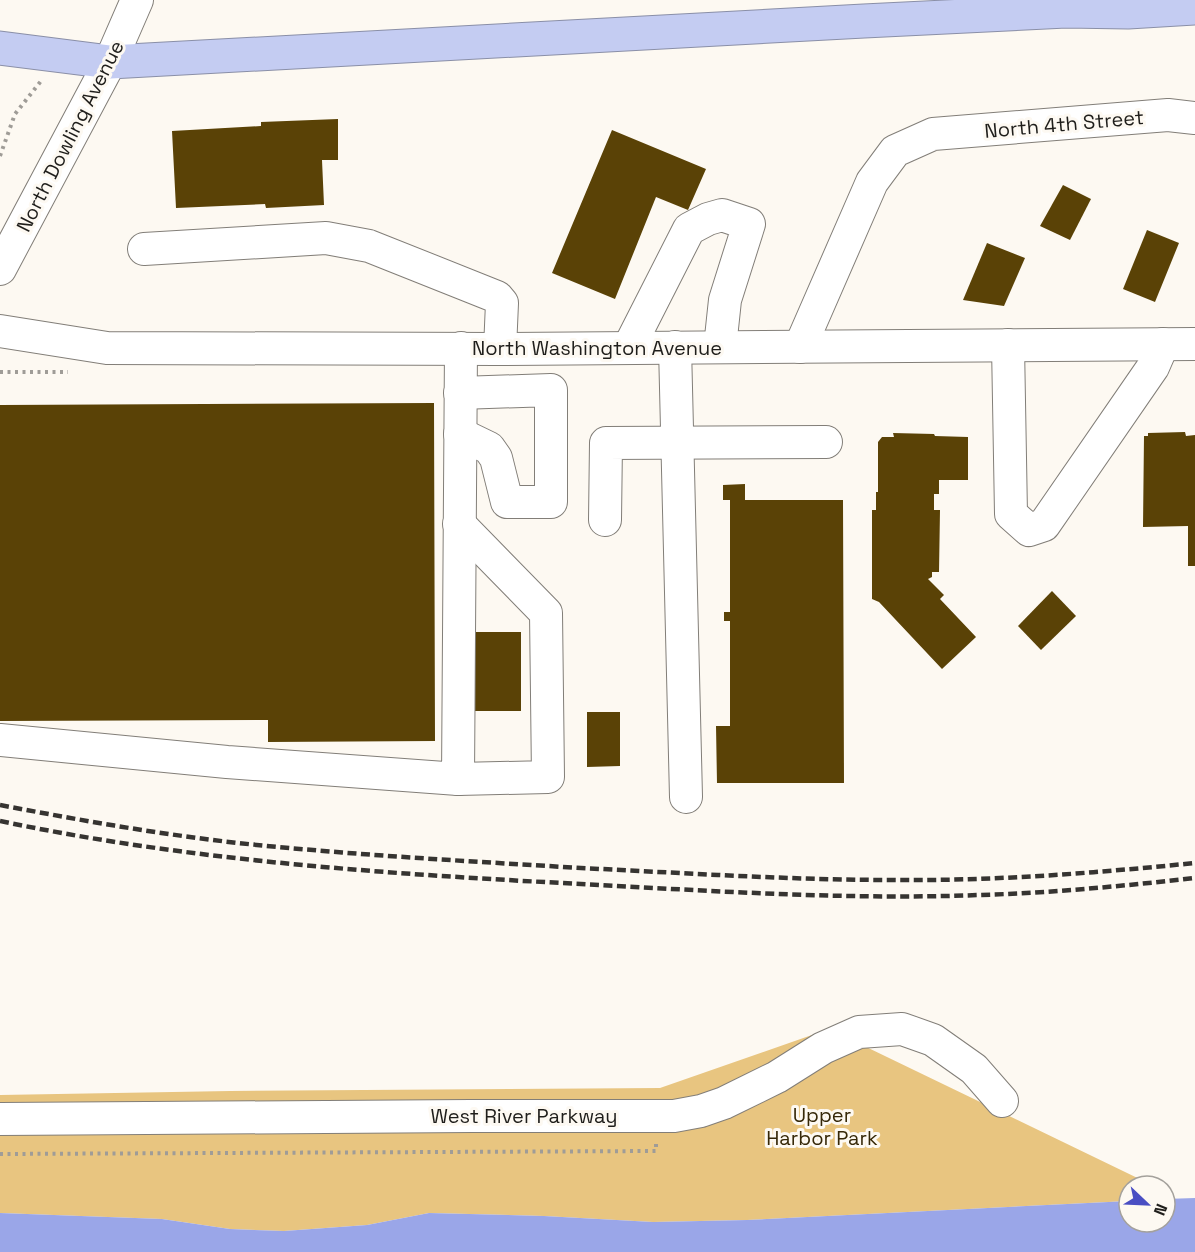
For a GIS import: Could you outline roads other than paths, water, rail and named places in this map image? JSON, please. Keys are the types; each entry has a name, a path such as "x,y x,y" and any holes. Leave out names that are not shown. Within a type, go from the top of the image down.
{"highway":[{"path":"0,48 111,62 959,16 1195,8"}],"street":[{"name":"North Dowling Avenue","path":"0,270 111,62 137,0"},
{"name":"North 4th Street","path":"800,347 872,182 895,151 933,134 1168,115 1195,118"},
{"path":"629,347 689,229 722,215 749,224 725,300 720,347"},
{"path":"144,249 326,238 369,246 497,297 502,303 500,349"},
{"name":"North Washington Avenue","path":"0,331 107,348 500,349 1195,345"},
{"path":"1008,345 1011,514 1029,530 1044,525 1153,367 1163,344"},
{"path":"675,347 686,797"},
{"path":"458,779 461,348"},
{"path":"460,393 550,390 551,502 507,502 496,458 489,448 460,434"},
{"path":"605,520 606,443 826,442"},
{"path":"0,740 227,762 458,779 548,777 546,613 459,524"},
{"name":"West River Parkway","path":"0,1119 674,1116 701,1112 724,1104 777,1077 823,1048 859,1032 902,1029 933,1040 974,1070 1002,1101"}],"water":[{"path":"1195,1198 1195,1252 0,1252 0,1213 162,1219 230,1229 284,1231 367,1225 429,1213 653,1222 747,1220 1117,1202 1117,1234 1177,1234 1177,1199"}],"railway":[{"path":"0,805 148,831 281,847 452,860 777,878 855,880 1007,878 1195,863"},
{"path":"0,821 144,846 289,864 435,876 730,892 829,896 979,895 1087,889 1195,878"}],"park label":[{"name":"Upper Harbor Park","path":"822,1126"}]}
